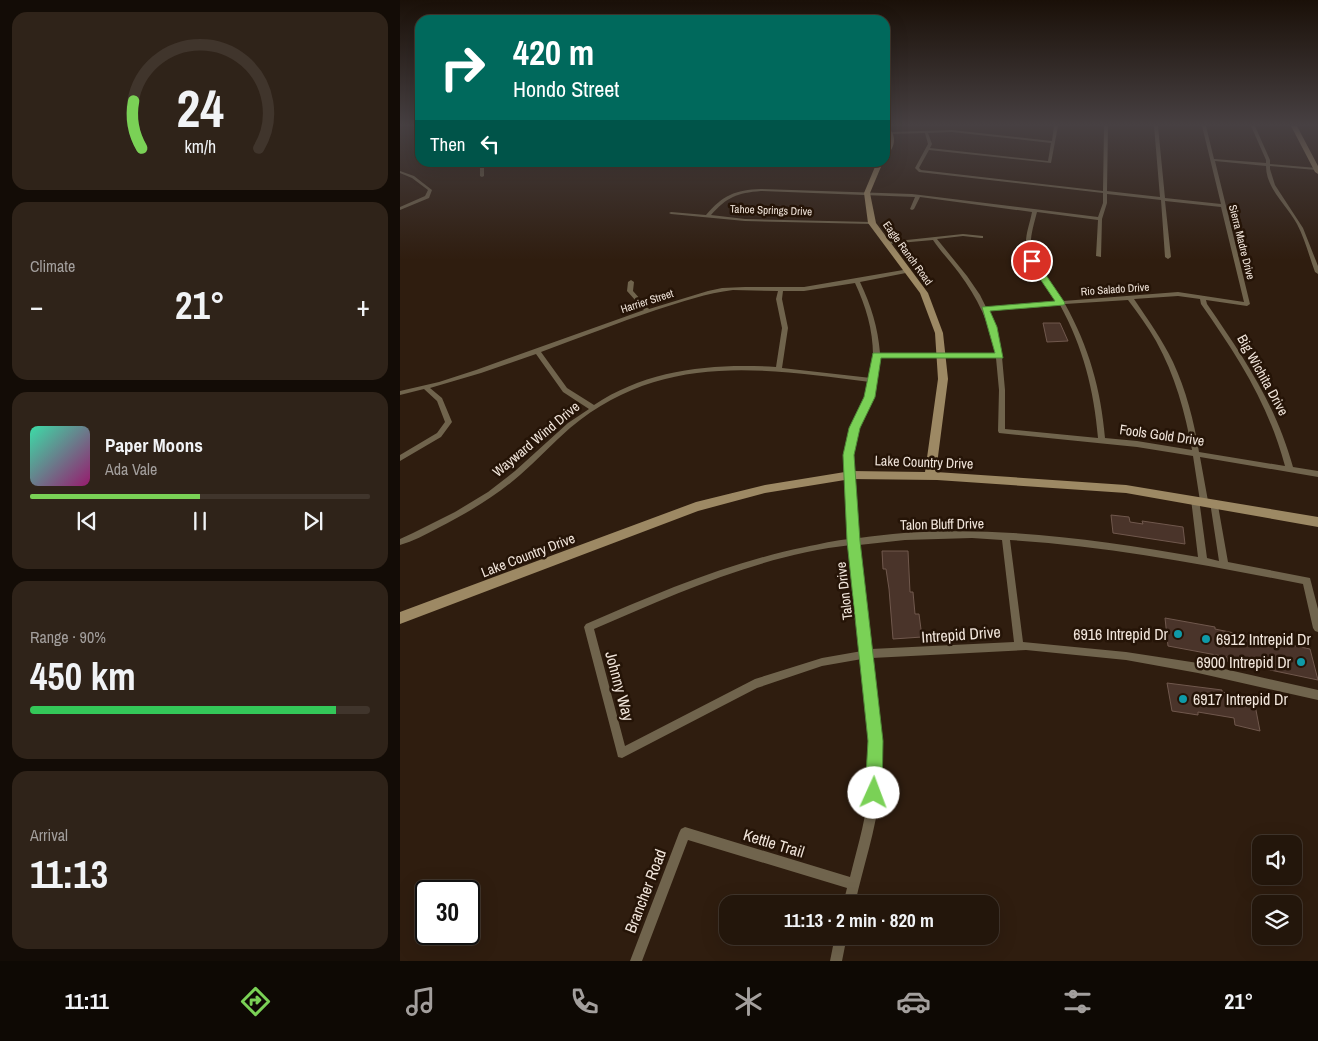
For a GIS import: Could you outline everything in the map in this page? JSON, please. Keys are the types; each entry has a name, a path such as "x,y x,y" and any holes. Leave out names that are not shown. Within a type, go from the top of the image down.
{"street":[{"path":"482,171 482,176"},
{"path":"867,193 876,171"},
{"path":"925,171 1223,206"},
{"path":"1100,256 1100,219 1105,203 1105,171"},
{"path":"1160,171 1168,258"},
{"name":"Sierra Madre Drive","path":"1215,171 1247,304"},
{"path":"1271,171 1282,202 1298,221 1318,272"},
{"path":"400,172 413,177 430,190 427,197 400,209"},
{"path":"707,217 725,196 747,190 918,196 1100,219"},
{"name":"Eagle Ranch Road","path":"867,193 872,223 909,270 924,293 940,333 943,356 941,402 936,422 930,476"},
{"path":"912,208 918,196"},
{"path":"1035,210 1028,250 1032,261 1077,330 1087,356 1100,411 1102,439"},
{"name":"Tahoe Springs Drive","path":"670,213 755,220 872,223"},
{"path":"888,243 963,236 981,237"},
{"path":"877,355 1000,356 993,327 985,309 965,277 934,238"},
{"name":"Harrier Street","path":"400,394 426,388 537,351 647,310 726,288 781,290 856,280 909,270"},
{"name":"Talon Drive","path":"850,895 874,793 876,741 853,541 849,455 854,428 870,397 874,380 877,355 876,328 870,307 856,280"},
{"path":"631,282 630,291 647,310"},
{"path":"779,369 785,328 779,299 781,290"},
{"name":"Rio Salado Drive","path":"985,309 1178,294 1247,304"},
{"path":"1130,298 1160,343 1176,376 1190,418 1204,501 1203,560"},
{"name":"Big Wichita Drive","path":"1203,298 1204,304 1230,339 1261,390 1276,426 1290,469"},
{"path":"537,351 566,390 594,408"},
{"name":"Fools Gold Drive","path":"1000,356 1002,376 1001,431 1102,439 1197,452 1318,474"},
{"name":"Wayward Wind Drive","path":"400,542 478,503 500,487 570,425 594,408 620,392 660,377 724,366 779,369 874,380"},
{"path":"400,458 439,435 449,422 440,400 426,388"},
{"name":"Lake Country Drive","path":"400,618 696,507 764,488 851,476 930,476 1126,489 1318,522"},
{"path":"1204,501 1224,563"},
{"name":"Talon Bluff Drive","path":"589,627 701,579 740,566 811,548 853,541 930,535 1006,537 1096,544 1224,563 1306,581 1318,628"},
{"path":"1006,537 1019,646"},
{"name":"Johnny Way","path":"589,627 622,753"},
{"name":"Intrepid Drive","path":"622,753 755,684 822,662 867,654 1019,646 1126,656 1198,668 1318,695"},
{"name":"Kettle Trail","path":"685,833 853,884"},
{"name":"Brancher Road","path":"636,961 685,833"},
{"path":"836,961 839,945"}],"building":[{"path":"1043,323 1060,323 1068,341 1047,342"},
{"path":"1111,515 1129,517 1130,522 1143,524 1142,521 1183,527 1185,544 1113,533"},
{"path":"882,551 908,551 910,592 913,592 915,614 919,614 922,637 893,639 889,589 886,569 883,569"},
{"path":"1165,618 1215,627 1215,629 1310,649 1318,680 1227,661 1227,657 1168,646"},
{"path":"1167,683 1222,690 1222,692 1241,697 1241,702 1255,705 1260,731 1235,725 1234,718 1198,712 1198,715 1172,711"}],"place":[{"name":"6916 Intrepid Dr","path":"1178,634"},
{"name":"6912 Intrepid Dr","path":"1206,639"},
{"name":"6900 Intrepid Dr","path":"1301,662"},
{"name":"6917 Intrepid Dr","path":"1183,699"}],"route":[{"path":"874,793 876,741 853,541 849,455 854,428 870,397 877,355 1000,356 993,327 985,309 1061,303 1032,261"}]}
